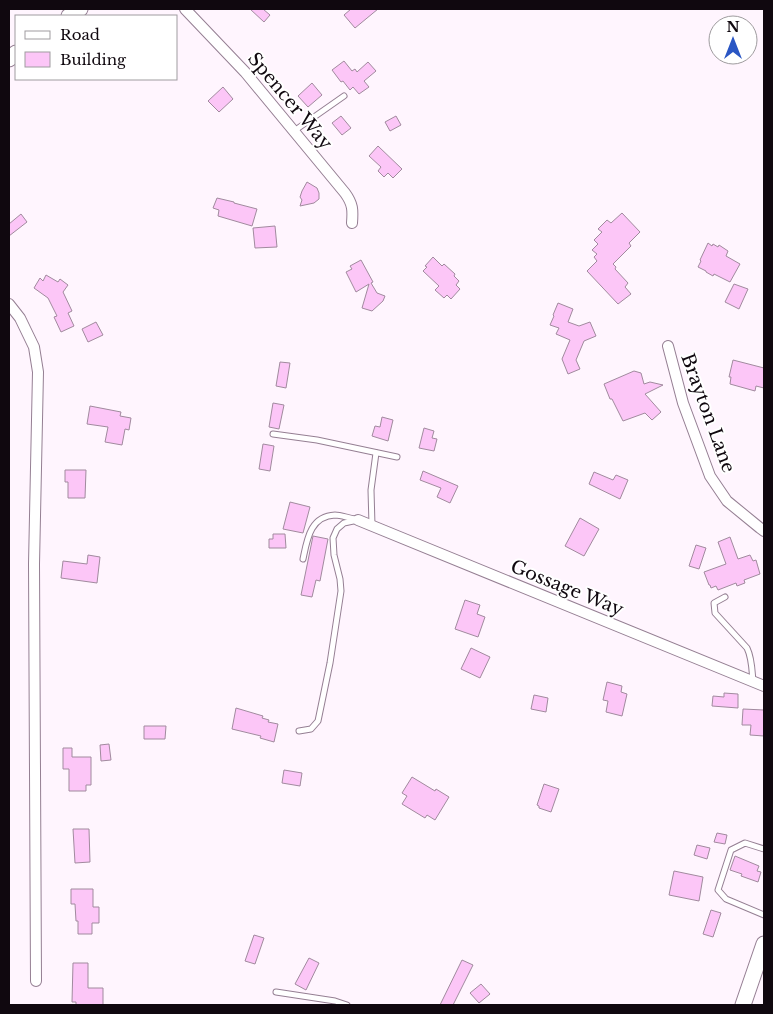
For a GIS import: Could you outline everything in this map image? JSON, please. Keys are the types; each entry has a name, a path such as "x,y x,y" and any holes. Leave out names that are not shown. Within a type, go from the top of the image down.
{"street":[{"name":"Spencer Way","path":"185,9 245,72 326,168 351,201 352,223"},
{"path":"9,304 20,318 34,347 38,372 34,564 36,981"},
{"name":"Brayton Lane","path":"668,346 683,403 710,476 727,501 764,530"},
{"name":"Gossage Way","path":"358,520 764,686"},
{"path":"743,1005 764,944"}],"lane":[{"path":"294,131 344,96"},
{"path":"273,434 317,440 397,457"},
{"path":"372,525 371,490 376,452"},
{"path":"303,559 308,534 314,524 327,516 336,515 358,520"},
{"path":"299,731 311,729 318,722 330,663 341,591 334,555 333,538 337,529 344,523 358,520"},
{"path":"725,597 714,603 715,613 750,653 753,682"},
{"path":"764,849 745,843 731,850 718,890 726,899 764,915"},
{"path":"276,992 335,1001 347,1005"}],"building":[{"path":"250,9 263,9 270,15 264,22"},
{"path":"351,9 378,9 355,28 344,15"},
{"path":"344,61 352,71 355,69 357,72 368,62 376,71 364,81 369,87 359,94 353,87 350,90 343,81 341,82 332,70"},
{"path":"312,83 322,95 308,107 298,96"},
{"path":"223,87 233,99 219,112 208,101"},
{"path":"341,116 351,128 342,135 332,123"},
{"path":"396,116 401,125 390,131 385,122"},
{"path":"378,146 402,169 393,178 388,173 384,177 378,171 381,167 369,156"},
{"path":"307,182 317,188 319,199 314,203 300,206 302,200 300,197"},
{"path":"217,198 257,209 252,226 218,216 219,210 213,208"},
{"path":"622,213 640,232 629,243 631,246 613,264 616,267 615,269 628,283 625,287 631,294 618,304 587,271 597,261 594,257 597,254 592,250 598,244 594,240 602,232 598,229 607,220 611,223"},
{"path":"21,214 27,222 9,236 9,224"},
{"path":"275,226 277,247 255,248 253,228"},
{"path":"708,243 712,246 713,244 718,247 719,245 728,251 726,256 740,264 730,282 714,274 713,276 698,267"},
{"path":"433,257 442,266 444,264 455,274 454,276 459,281 456,285 460,289 451,299 447,295 444,298 435,290 439,286 423,271"},
{"path":"361,260 377,293 385,296 383,301 372,311 362,308 369,284 356,292 346,272 352,269 350,266"},
{"path":"46,275 58,282 60,279 68,285 63,292 72,311 68,313 74,326 61,332 54,317 57,316 48,298 34,288 40,278 43,281"},
{"path":"734,284 748,289 739,309 725,302"},
{"path":"558,303 573,309 568,322 579,326 590,322 596,336 584,341 576,360 580,369 568,374 562,359 570,340 556,334 559,328 550,325"},
{"path":"96,322 103,335 88,342 82,329"},
{"path":"733,360 764,368 764,388 756,386 755,391 730,384 731,377 729,377"},
{"path":"280,362 290,363 286,388 276,386"},
{"path":"634,371 641,373 644,384 650,382 663,385 645,394 661,412 652,420 645,413 623,421 612,399 610,399 604,384"},
{"path":"273,403 284,405 279,429 269,427"},
{"path":"90,406 121,412 120,416 131,418 129,430 125,429 122,445 105,442 108,427 87,424"},
{"path":"382,417 393,420 388,441 372,436 375,426 380,427"},
{"path":"424,428 434,431 432,438 437,439 434,451 419,448"},
{"path":"263,444 274,446 270,471 259,469"},
{"path":"65,470 86,470 85,498 68,498 68,482 65,482"},
{"path":"423,471 458,486 450,503 437,497 441,488 420,480"},
{"path":"594,472 613,480 616,475 628,480 620,499 589,484"},
{"path":"290,502 310,507 303,533 283,529"},
{"path":"580,518 599,529 584,556 565,546"},
{"path":"273,534 285,534 286,548 269,548 269,539 273,539"},
{"path":"313,536 328,539 320,581 316,580 312,597 301,595"},
{"path":"730,537 738,559 750,555 753,561 756,560 760,574 744,580 745,583 737,586 736,583 718,590 716,586 711,588 704,572 726,564 718,542"},
{"path":"696,545 706,548 699,569 689,566"},
{"path":"88,555 100,557 97,583 61,578 63,561 87,564"},
{"path":"465,600 480,605 477,614 485,617 478,637 455,629"},
{"path":"471,648 490,657 480,678 461,669"},
{"path":"607,682 622,686 621,692 627,694 622,716 606,712 608,701 603,700"},
{"path":"724,693 738,694 738,708 712,706 713,696 724,697"},
{"path":"534,695 548,698 546,712 531,709"},
{"path":"236,708 263,716 262,718 269,720 268,722 278,724 274,742 260,738 261,736 232,729"},
{"path":"743,709 764,710 764,736 750,735 751,725 742,725"},
{"path":"144,726 166,726 165,739 144,739"},
{"path":"109,744 111,760 101,761 100,745"},
{"path":"63,748 72,748 72,757 91,757 91,785 86,785 86,791 69,791 69,769 63,769"},
{"path":"284,770 302,773 300,786 282,783"},
{"path":"412,777 449,797 435,820 427,815 425,818 402,804 407,796 402,793"},
{"path":"544,784 559,789 551,812 539,808 537,805"},
{"path":"73,829 89,829 90,862 75,863"},
{"path":"717,833 727,835 725,844 714,842"},
{"path":"697,845 710,848 707,859 694,855"},
{"path":"735,856 759,866 757,871 761,872 758,882 730,870"},
{"path":"674,871 703,877 699,901 669,895"},
{"path":"71,889 93,889 93,907 99,907 99,923 92,923 92,934 78,934 75,904 71,904"},
{"path":"711,910 721,913 713,937 703,934"},
{"path":"254,935 264,938 255,964 245,961"},
{"path":"309,958 319,963 306,990 295,984"},
{"path":"462,960 473,965 453,1005 440,1005"},
{"path":"73,963 88,963 88,988 103,988 103,1005 76,1005 76,1002 72,1002"},
{"path":"481,984 490,994 479,1003 470,993"}]}
